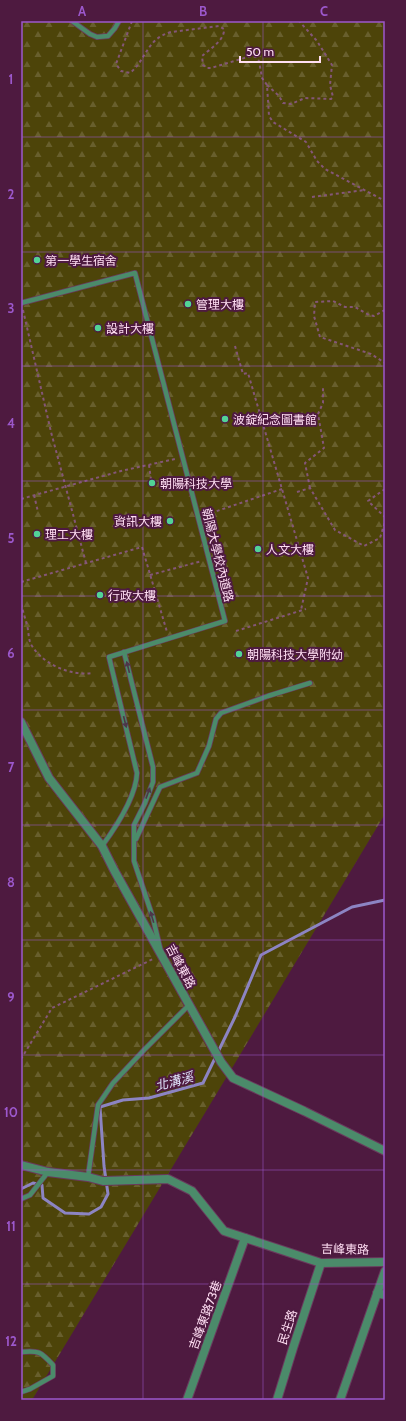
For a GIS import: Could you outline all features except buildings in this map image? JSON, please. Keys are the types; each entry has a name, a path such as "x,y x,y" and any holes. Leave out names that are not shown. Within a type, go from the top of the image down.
{"street":[{"name":"吉峰東路","path":"21,722 30,736 49,778 102,846 221,1062 233,1078 385,1151"},
{"name":"吉峰東路","path":"21,1165 45,1175 88,1177 103,1181 168,1179 192,1191 224,1231 322,1263 385,1262"},
{"name":"吉峰東路73巷","path":"187,1400 245,1238"},
{"name":"民生路","path":"277,1400 322,1263"},
{"path":"340,1400 381,1294 385,1271"}],"lane":[{"path":"72,21 90,34 97,37 108,36 119,21"},
{"name":"朝陽大學校內道路","path":"21,303 135,273 224,621 109,657 137,773 137,782 119,823 102,846"},
{"path":"124,652 153,767 153,782 134,825 134,859 153,918 162,955"},
{"path":"134,859 136,838 160,787 197,773 209,746 216,719 220,713 310,683"},
{"path":"88,1177 98,1105 113,1083 189,1005"},
{"path":"21,1199 30,1195 45,1175"},
{"path":"21,1352 34,1351 43,1354 53,1365 53,1376 30,1389 21,1392"}],"path":[{"path":"132,21 116,64 121,71 130,73 136,68 152,43 164,34 219,26 224,29 225,32 221,39 202,56 203,65 207,68 212,68 252,56 256,57 259,62 262,78 279,96 283,103 291,104 306,98 331,99 333,97 330,85 332,66 317,41 299,21"},
{"path":"267,85 269,116 273,122 306,142 317,161 325,169 385,200"},
{"path":"312,197 366,190"},
{"path":"385,310 374,316 369,315 355,307 345,307 332,301 315,302 314,316 320,337 371,354 385,363"},
{"path":"21,303 51,432 86,563"},
{"path":"235,346 243,374 248,373 308,578 301,610"},
{"path":"323,388 323,404 318,414 324,448 304,463 310,488 335,530 364,546 380,538 385,522"},
{"path":"21,499 120,471 182,457"},
{"path":"149,465 152,487"},
{"path":"297,492 310,488"},
{"path":"211,513 282,489"},
{"path":"385,489 368,501 385,517"},
{"path":"34,495 38,512"},
{"path":"21,582 142,547 169,638"},
{"path":"150,575 209,560"},
{"path":"21,604 29,638 32,646 37,652 62,670 84,674 92,673"},
{"path":"236,631 306,609"},
{"path":"21,1059 52,1008 162,955"}],"green space":[{"path":"21,21 385,21 385,814 32,1400 21,1400"}],"waterway":[{"name":"北溝溪","path":"21,1189 33,1183 42,1185 43,1198 65,1213 89,1214 101,1207 108,1194 104,1166 100,1107 123,1100 149,1098 203,1083 235,1017 261,955 352,907 385,900"}],"place":[{"name":"第一學生宿舍","path":"37,260"},
{"name":"管理大樓","path":"188,304"},
{"name":"設計大樓","path":"98,328"},
{"name":"波錠紀念圖書館","path":"225,419"},
{"name":"朝陽科技大學","path":"152,483"},
{"name":"資訊大樓","path":"170,521"},
{"name":"理工大樓","path":"37,534"},
{"name":"人文大樓","path":"258,549"},
{"name":"行政大樓","path":"100,595"},
{"name":"朝陽科技大學附幼","path":"239,654"}]}
